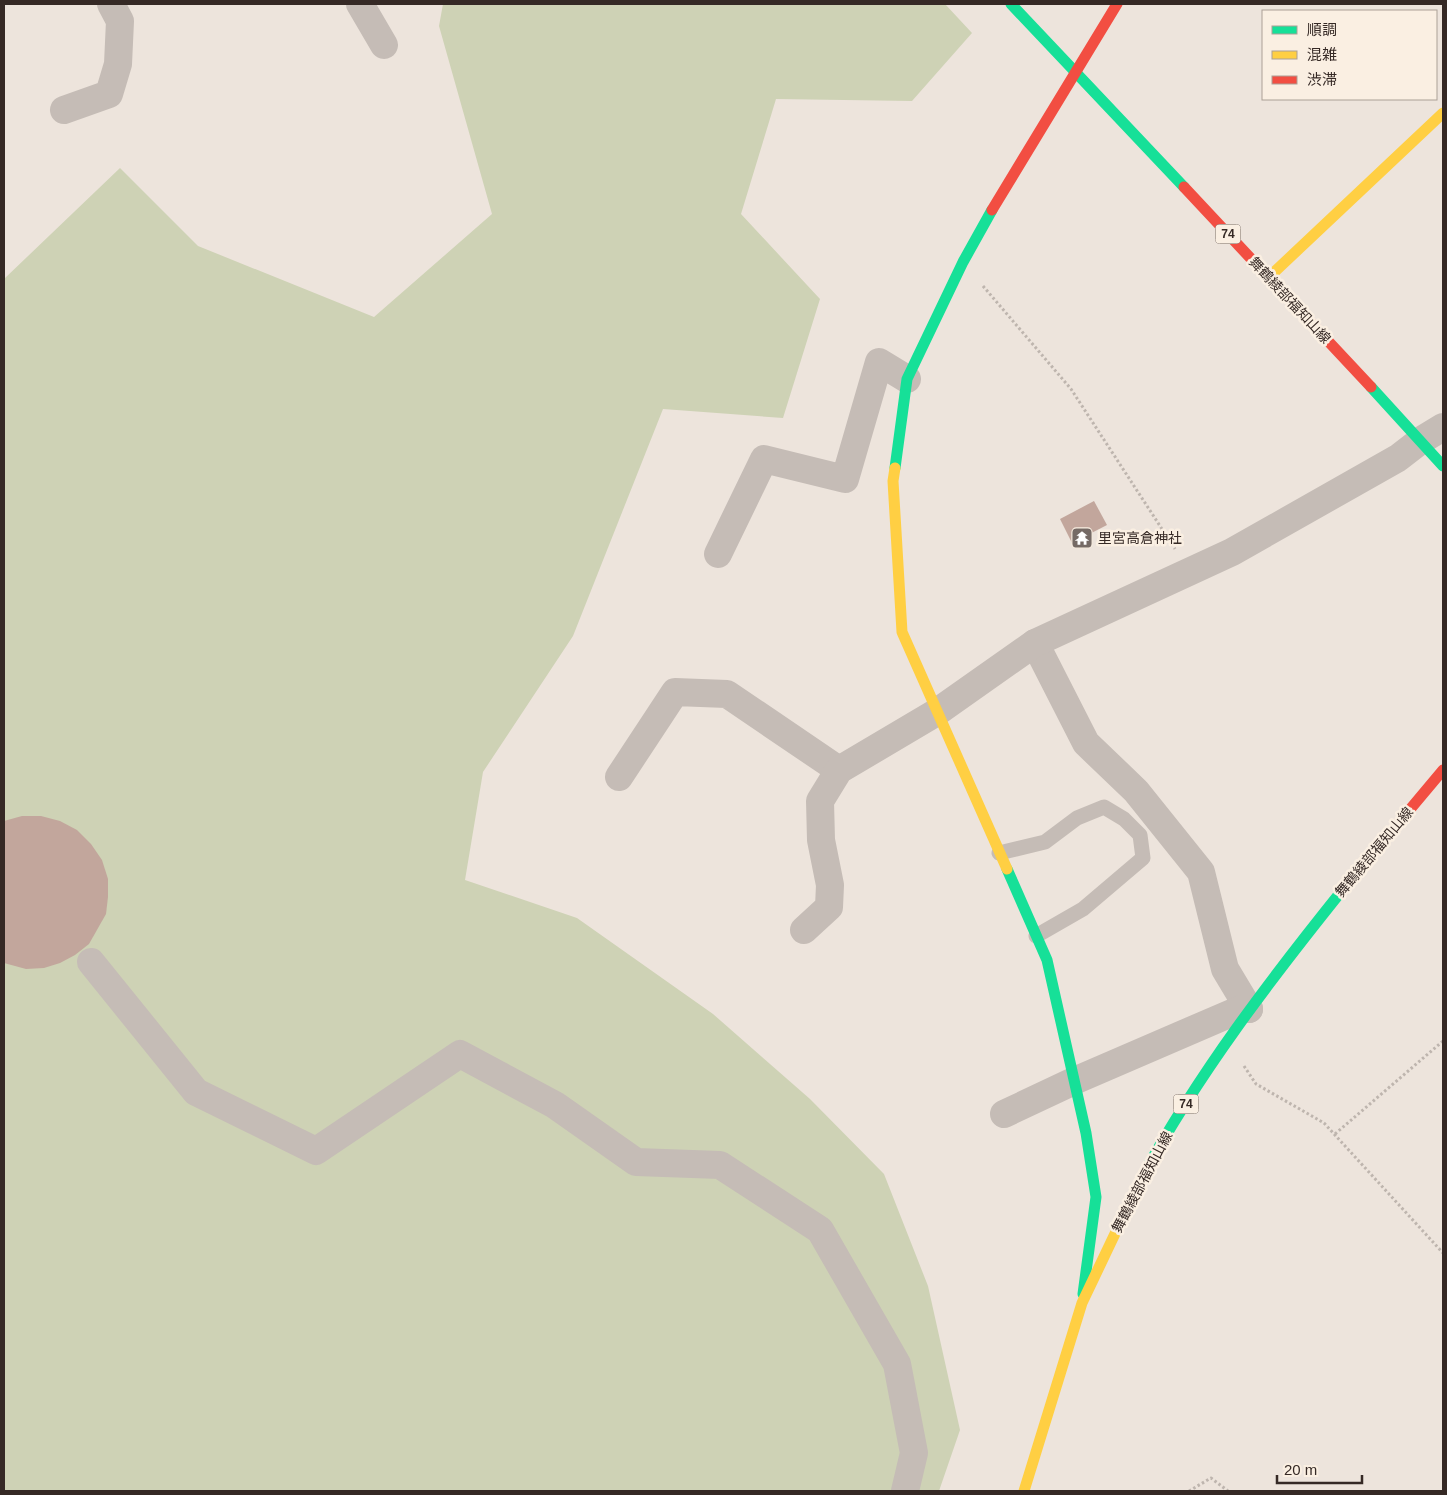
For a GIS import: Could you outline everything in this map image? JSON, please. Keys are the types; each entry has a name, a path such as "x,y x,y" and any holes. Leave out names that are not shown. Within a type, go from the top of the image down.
{"street":[{"path":"64,110 109,94 118,64 120,21 111,4"},
{"path":"360,4 384,45"},
{"name":"舞鶴綾部福知山線","path":"1011,4 1269,277 1443,466"},
{"path":"1082,1303 1096,1198 1086,1133 1047,960 902,632 893,481 907,379 963,262 1013,172 1117,4"},
{"path":"1269,277 1443,113"},
{"path":"718,554 764,459 845,479 879,362 907,379"},
{"path":"804,930 829,907 830,885 821,840 820,801 839,770 937,712 1035,643 1232,552 1398,458 1420,441 1443,427"},
{"path":"1035,643 1086,743 1136,791 1201,872 1225,969 1250,1009"},
{"path":"619,777 675,692 727,694 839,770"},
{"name":"舞鶴綾部福知山線","path":"1024,1491 1082,1303 1135,1190 1161,1143 1250,1009 1343,889 1443,770"},
{"path":"91,962 196,1092 316,1151 460,1054 555,1105 636,1162 720,1165 820,1230 892,1356 896,1364 914,1453 905,1491"},
{"path":"1004,1114 1074,1081 1241,1009 1250,1009"}],"lane":[{"path":"999,853 1045,842 1077,818 1104,807 1124,820 1140,835 1143,858 1083,910 1036,936"}],"path":[{"path":"963,262 1071,389 1189,571"},
{"path":"1335,1134 1443,1042"},
{"path":"1223,1050 1245,1067 1256,1084 1324,1123 1443,1253"},
{"path":"1188,1491 1211,1478 1228,1491"}],"green space":[{"path":"443,4 945,4 972,33 912,101 776,99 741,214 820,299 783,418 663,409 573,636 483,772 465,880 577,918 713,1014 810,1099 884,1174 928,1286 960,1430 939,1491 4,1491 4,279 120,168 198,246 374,317 492,214 439,26"}],"building":[{"path":"1094,501 1107,525 1072,543 1060,519"},
{"path":"22,816 41,816 60,821 77,830 91,844 102,860 108,879 106,914 89,944 75,955 60,963 44,968 26,969 4,963 4,821"}],"traffic: fast":[{"path":"1011,4 1184,187"},
{"path":"895,468 907,379 963,262 992,210"},
{"path":"1371,387 1443,466"},
{"path":"1007,869 1047,960 1086,1133 1096,1197 1083,1294"},
{"path":"1142,1177 1164,1138 1211,1064 1289,957 1344,888"}],"traffic: slow":[{"path":"1269,277 1443,113"},
{"path":"895,468 893,481 902,632 1007,869"},
{"path":"1024,1491 1082,1303 1142,1177"}],"traffic: jam":[{"path":"992,210 1117,4"},
{"path":"1184,187 1371,387"},
{"path":"1344,888 1443,770"}],"place":[{"name":"里宮高倉神社","path":"1082,538"}]}
